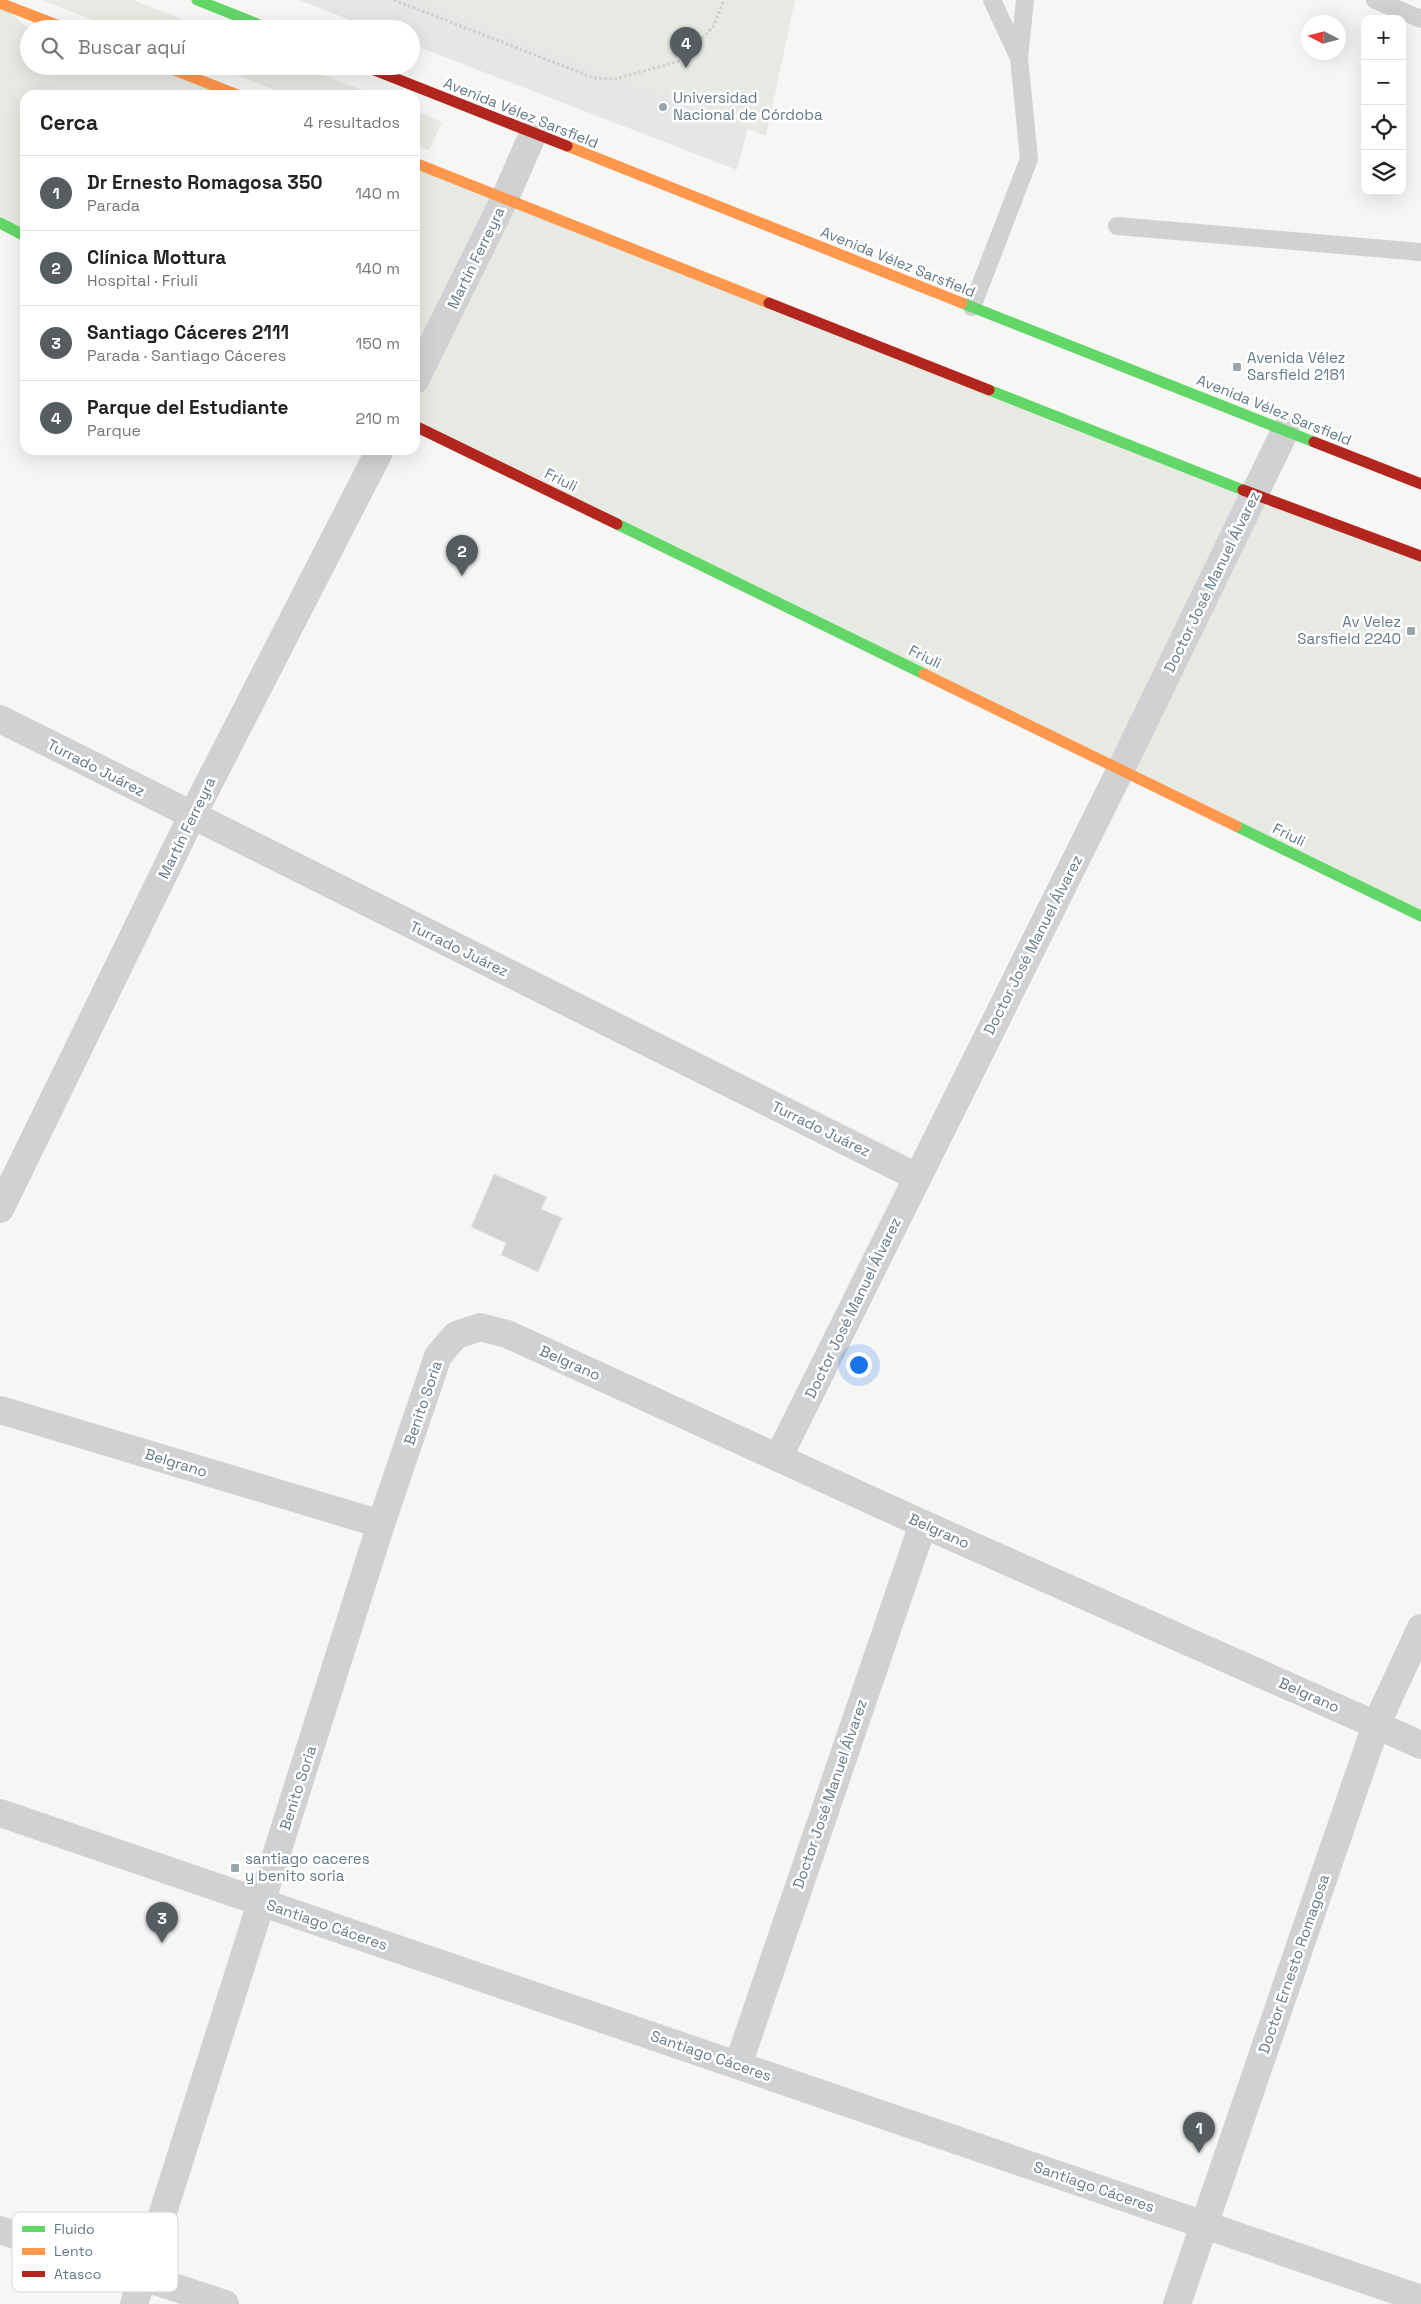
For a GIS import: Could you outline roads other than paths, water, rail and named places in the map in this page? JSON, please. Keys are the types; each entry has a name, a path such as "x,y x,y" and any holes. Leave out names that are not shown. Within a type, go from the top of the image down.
{"main road":[{"path":"197,0 247,20"},
{"path":"0,3 43,20"},
{"path":"187,75 225,90"},
{"name":"Avenida Vélez Sarsfield","path":"386,75 1421,484"},
{"path":"420,165 1254,495 1421,556"},
{"path":"0,224 20,234"},
{"name":"Friuli","path":"420,428 1421,916"}],"street":[{"name":"Martín Ferreyra","path":"420,370 505,198 533,134"},
{"name":"Doctor José Manuel Álvarez","path":"778,1458 1121,769 1286,431"},
{"name":"Martín Ferreyra","path":"0,1209 192,816 377,455"},
{"name":"Turrado Juárez","path":"0,719 918,1177"},
{"name":"Belgrano","path":"456,1335 480,1327 507,1334 923,1524 1421,1745"},
{"name":"Benito Soria","path":"163,2212 382,1524 438,1356 456,1335"},
{"name":"Belgrano","path":"0,1410 382,1524"},
{"name":"Doctor José Manuel Álvarez","path":"738,2065 923,1524"},
{"name":"Doctor Ernesto Romagosa","path":"1177,2304 1376,1725 1421,1628"},
{"name":"Santiago Cáceres","path":"0,1813 1421,2299"},
{"path":"0,2230 12,2234"},
{"path":"178,2289 224,2304"},
{"name":"Benito Soria","path":"134,2304 138,2292"}],"lane":[{"path":"992,0 1019,58"},
{"path":"972,307 1029,159 1019,58 1025,0"},
{"path":"1375,0 1421,19"},
{"path":"1116,226 1421,252"}],"place":[{"name":"Parque del Estudiante","path":"686,68"},
{"name":"Universidad Nacional de Córdoba","path":"663,107"},
{"name":"Avenida Vélez Sarsfield 2181","path":"1237,367"},
{"name":"Clínica Mottura","path":"462,576"},
{"name":"Av Velez Sarsfield 2240","path":"1411,631"},
{"name":"santiago caceres y benito soria","path":"235,1868"},
{"name":"Santiago Cáceres 2111","path":"162,1943"},
{"name":"Dr Ernesto Romagosa 350","path":"1199,2153"}]}
